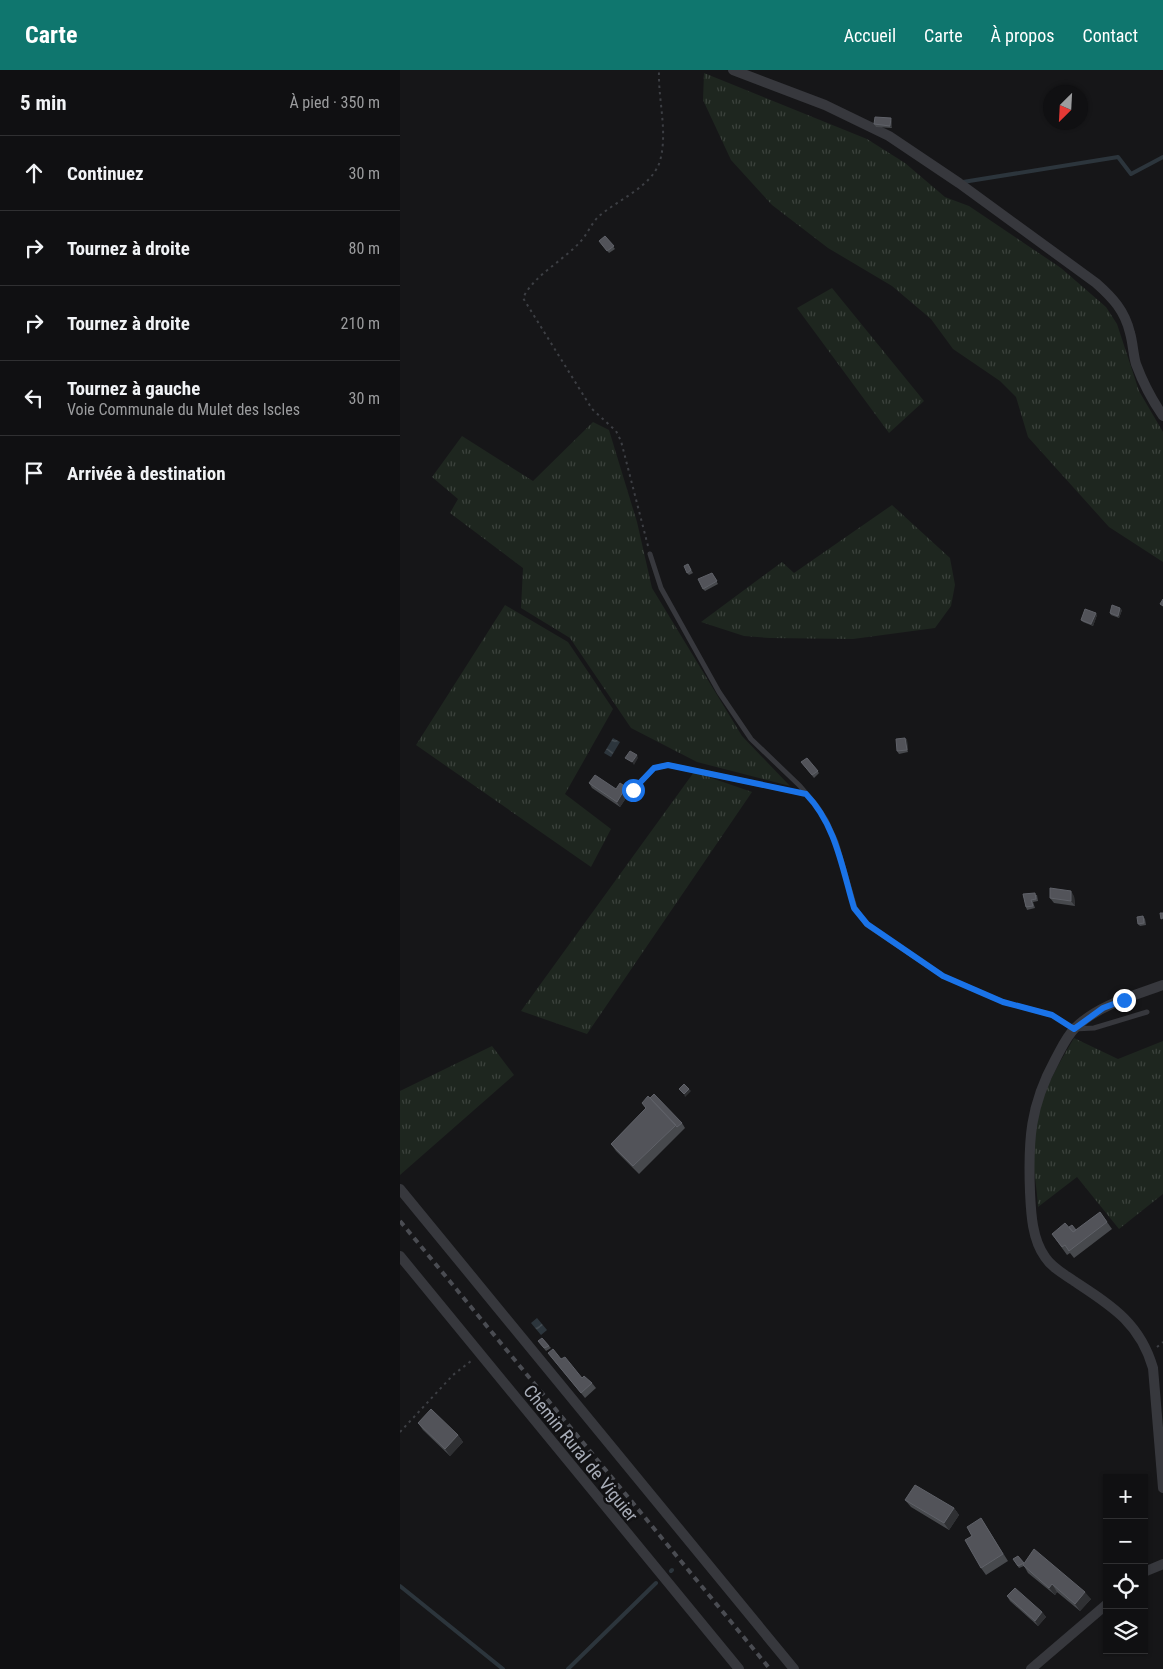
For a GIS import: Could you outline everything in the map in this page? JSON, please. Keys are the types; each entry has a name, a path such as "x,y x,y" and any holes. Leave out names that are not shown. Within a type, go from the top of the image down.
{"street":[{"path":"733,70 835,109 889,136 959,183 1096,283 1113,298 1122,310 1130,333 1136,363 1149,395 1163,416"},
{"path":"1163,985 1103,1008 1074,1029 1045,1078 1032,1115 1028,1152 1033,1226 1045,1257 1056,1269 1119,1312 1132,1324 1142,1338 1153,1368 1163,1488"},
{"path":"400,1189 794,1669"},
{"name":"Chemin Rural de Viguier","path":"400,1256 739,1669"},
{"path":"1148,1570 1163,1564"},
{"path":"1031,1669 1103,1607"}],"lane":[{"path":"650,554 661,588 719,692 751,739 806,794 826,820 836,842 854,908 867,924 943,976 1003,1002 1052,1015 1074,1029 1094,1028 1147,1012"},
{"path":"633,790 654,768 668,765 806,794"}],"path":[{"path":"650,554 621,441 616,431 592,409 523,298 532,286 581,242 597,218 649,179 657,169 663,146 664,129 659,70"},
{"path":"400,1432 453,1375 470,1361 482,1356"}],"green space":[{"path":"704,73 867,139 905,163 945,197 969,206 1061,268 1106,307 1117,324 1139,391 1163,432 1163,562 1109,527 1028,437 1016,397 1000,381 953,349 931,319 892,286 828,248 772,205 731,160 703,100"},
{"path":"832,288 924,401 889,433 797,308"},
{"path":"593,422 609,430 637,522 652,588 742,736 790,786 697,762 631,728 570,638 521,608 523,568 450,513 458,499 432,477 462,436 533,481"},
{"path":"892,505 950,558 955,585 951,606 935,628 853,639 770,638 744,636 701,622 782,562 794,573"},
{"path":"505,605 568,642 613,709 565,794 611,829 591,867 416,745"},
{"path":"694,772 752,792 587,1034 521,1011"},
{"path":"1074,1038 1118,1059 1163,1041 1163,1194 1119,1229 1077,1177 1038,1207 1033,1155 1035,1124 1048,1085"},
{"path":"492,1046 514,1075 400,1175 400,1091"}],"water":[{"path":"613,738 620,742 611,757 604,753"},
{"path":"537,1318 547,1330 541,1335 531,1323"}],"building":[{"path":"875,117 891,118 890,126 874,124"},
{"path":"605,236 614,246 607,251 599,241"},
{"path":"688,564 691,570 687,573 684,566"},
{"path":"712,573 717,581 703,589 698,579"},
{"path":"1112,605 1120,608 1118,616 1110,613"},
{"path":"1085,609 1096,613 1091,624 1081,620"},
{"path":"905,738 907,750 897,751 896,739"},
{"path":"630,751 637,755 632,762 625,758"},
{"path":"807,758 818,771 812,775 801,762"},
{"path":"595,775 616,789 620,783 626,787 617,802 589,783"},
{"path":"1050,888 1071,891 1071,901 1050,898"},
{"path":"1035,893 1036,899 1031,900 1033,906 1026,907 1023,894"},
{"path":"1143,916 1144,923 1138,924 1137,917"},
{"path":"684,1084 689,1089 684,1094 679,1089"},
{"path":"654,1094 682,1123 677,1127 650,1098"},
{"path":"648,1096 676,1125 633,1166 611,1144 646,1108 642,1103"},
{"path":"1100,1212 1107,1222 1069,1251 1065,1245 1062,1247 1052,1234 1065,1223 1073,1232"},
{"path":"1072,1225 1076,1230 1073,1232 1069,1227"},
{"path":"542,1338 549,1346 544,1348 538,1341"},
{"path":"553,1349 561,1359 565,1357 582,1378 584,1376 592,1383 581,1393 548,1353"},
{"path":"431,1409 458,1435 445,1449 418,1423"},
{"path":"915,1485 954,1508 944,1523 905,1500"},
{"path":"981,1518 1003,1554 981,1568 965,1540 972,1536 967,1527"},
{"path":"1034,1549 1085,1592 1075,1604 1052,1584 1049,1588 1023,1565"},
{"path":"1018,1556 1024,1563 1018,1566 1013,1559"},
{"path":"1015,1588 1042,1612 1035,1621 1007,1596"}],"waterway":[{"path":"963,182 1118,157 1131,174 1163,157"},
{"path":"568,1669 656,1583"},
{"path":"400,1586 503,1669"}],"railway":[{"path":"400,1221 770,1669"}],"route":[{"path":"633,790 654,768 668,765 806,794 826,820 836,842 854,908 860,916 867,924 943,976 1003,1002 1052,1015 1074,1029 1103,1008 1124,1000"}]}
